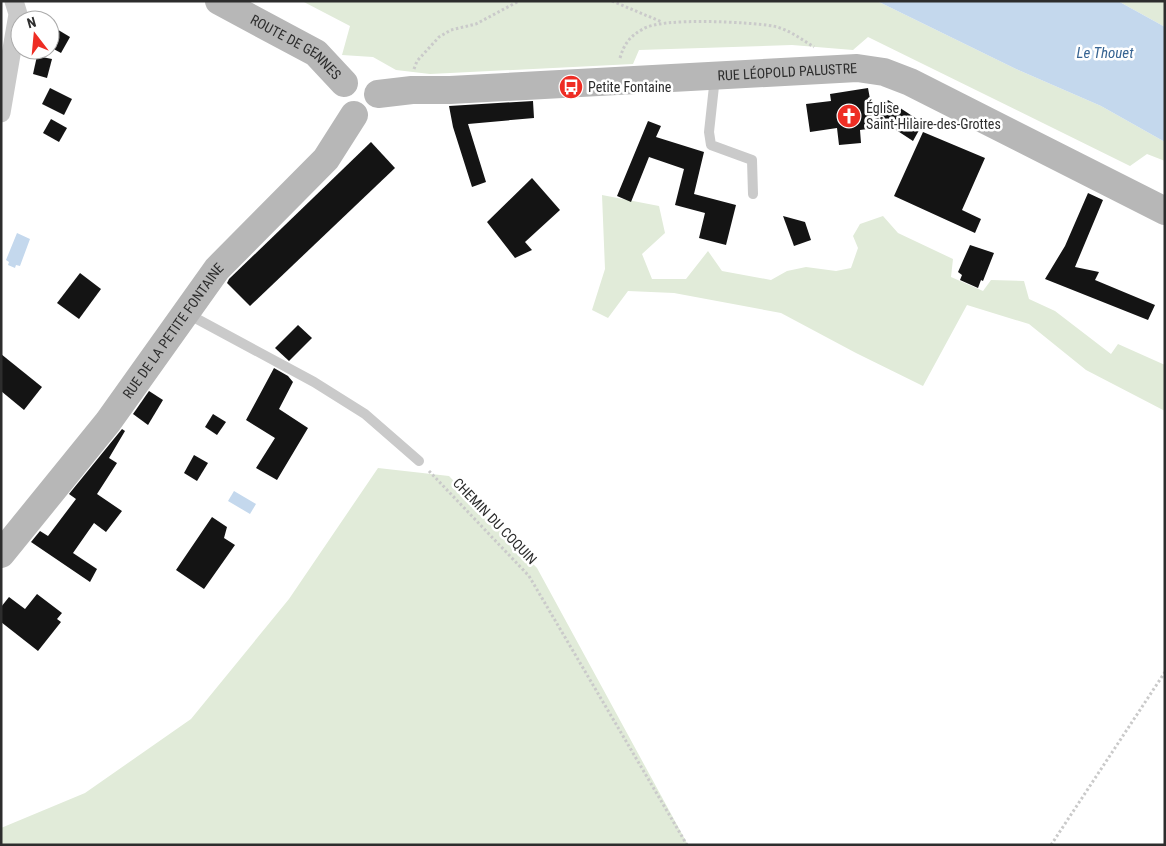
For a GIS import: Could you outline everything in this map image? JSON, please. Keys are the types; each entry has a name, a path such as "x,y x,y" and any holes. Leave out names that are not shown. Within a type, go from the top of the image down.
{"main road":[{"name":"ROUTE DE GENNES","path":"218,1 316,53 344,83"},
{"name":"RUE LÉOPOLD PALUSTRE","path":"378,94 412,90 450,90 829,68 857,68 884,72 910,82 1165,211"},
{"name":"ROUTE DE GENNES","path":"354,115 343,108 340,102 339,95 344,83 355,77 368,79 373,83 378,94"},
{"path":"354,115 371,111 375,106 378,94"},
{"name":"RUE DE LA PETITE FONTAINE","path":"1,554 108,422 217,269 273,210 326,159 354,115"}],"street":[{"path":"1,113 18,14 14,1"}],"lane":[{"path":"716,74 709,132 711,145 752,160 753,194"},
{"path":"185,312 314,382 365,414 419,461"}],"path":[{"path":"412,90 412,75 417,61 439,37 451,30 476,24 519,1"},
{"path":"612,1 662,22"},
{"path":"618,80 617,69 624,44 643,28 662,22 774,26 793,34 823,53 829,68"},
{"name":"CHEMIN DU COQUIN","path":"419,461 529,576 686,845"},
{"path":"1051,845 1165,672"}],"green space":[{"path":"302,1 877,1 1016,69 1101,106 1165,142 1165,161 1147,154 1130,166 868,37 853,50 792,45 639,50 633,64 430,74 396,70 373,57 342,55 350,26"},
{"path":"1118,1 1165,1 1165,27"},
{"path":"602,195 659,206 665,233 642,254 652,279 686,279 708,251 722,271 771,280 787,271 806,267 836,271 851,268 858,248 853,236 860,224 883,216 898,233 953,259 951,277 983,291 991,280 1024,281 1029,299 1055,311 1111,354 1118,344 1165,365 1165,411 1086,370 1029,324 967,305 923,386 781,313 674,293 628,291 608,318 592,310 605,269"},
{"path":"378,468 449,476 537,568 688,845 1,845 1,828 85,793 191,719 289,599"}],"water":[{"name":"Le Thouet","path":"877,1 1118,1 1165,27 1165,142 1101,106 1016,69"},
{"path":"17,233 30,239 20,266 16,265 15,268 8,265 9,262 6,260"},
{"path":"234,491 256,504 250,514 228,501"}],"building":[{"path":"60,31 70,37 60,52"},
{"path":"36,60 52,60 47,78 33,74"},
{"path":"50,88 72,99 64,115 42,104"},
{"name":"Église Saint-Hilaire-des-Grottes","path":"868,88 874,121 888,100 923,123 913,141 890,126 860,130 861,143 839,145 837,128 810,132 806,104 831,101 830,94"},
{"path":"533,101 534,118 468,124 486,182 472,187 453,127 449,106"},
{"path":"51,119 67,128 59,142 43,133"},
{"path":"648,121 661,126 656,137 704,152 694,194 736,205 726,245 699,238 705,213 675,205 684,169 649,157 631,202 617,196"},
{"path":"923,132 985,158 962,210 981,219 975,233 894,196"},
{"path":"371,142 395,168 250,306 227,283 229,279"},
{"path":"532,178 560,210 525,242 532,250 515,258 487,222"},
{"path":"1088,193 1103,200 1075,267 1099,272 1095,280 1155,305 1148,320 1045,279 1065,246"},
{"path":"783,216 805,222 811,240 794,246"},
{"path":"970,245 994,253 983,281 981,280 978,288 960,280 962,275 958,272"},
{"path":"80,273 101,289 79,319 57,303"},
{"path":"298,325 312,338 289,361 275,348"},
{"path":"1,354 42,387 24,410 1,391"},
{"path":"274,368 288,376 293,382 279,409 308,428 277,480 256,468 275,438 246,420"},
{"path":"149,391 163,400 148,425 133,414"},
{"path":"213,414 226,422 217,435 205,427"},
{"path":"122,429 125,431 109,458 117,463 97,494 122,511 106,532 94,523 73,553 97,569 90,582 31,542 40,531 48,536 76,499 69,494"},
{"path":"194,455 208,463 197,481 184,473"},
{"path":"212,517 227,527 224,538 235,545 204,589 176,570"},
{"path":"37,594 62,613 57,619 61,622 38,651 1,622 1,607 9,597 25,609"}],"place":[{"name":"Petite Fontaine","path":"571,87"},
{"name":"Église Saint-Hilaire-des-Grottes","path":"849,116"}]}
